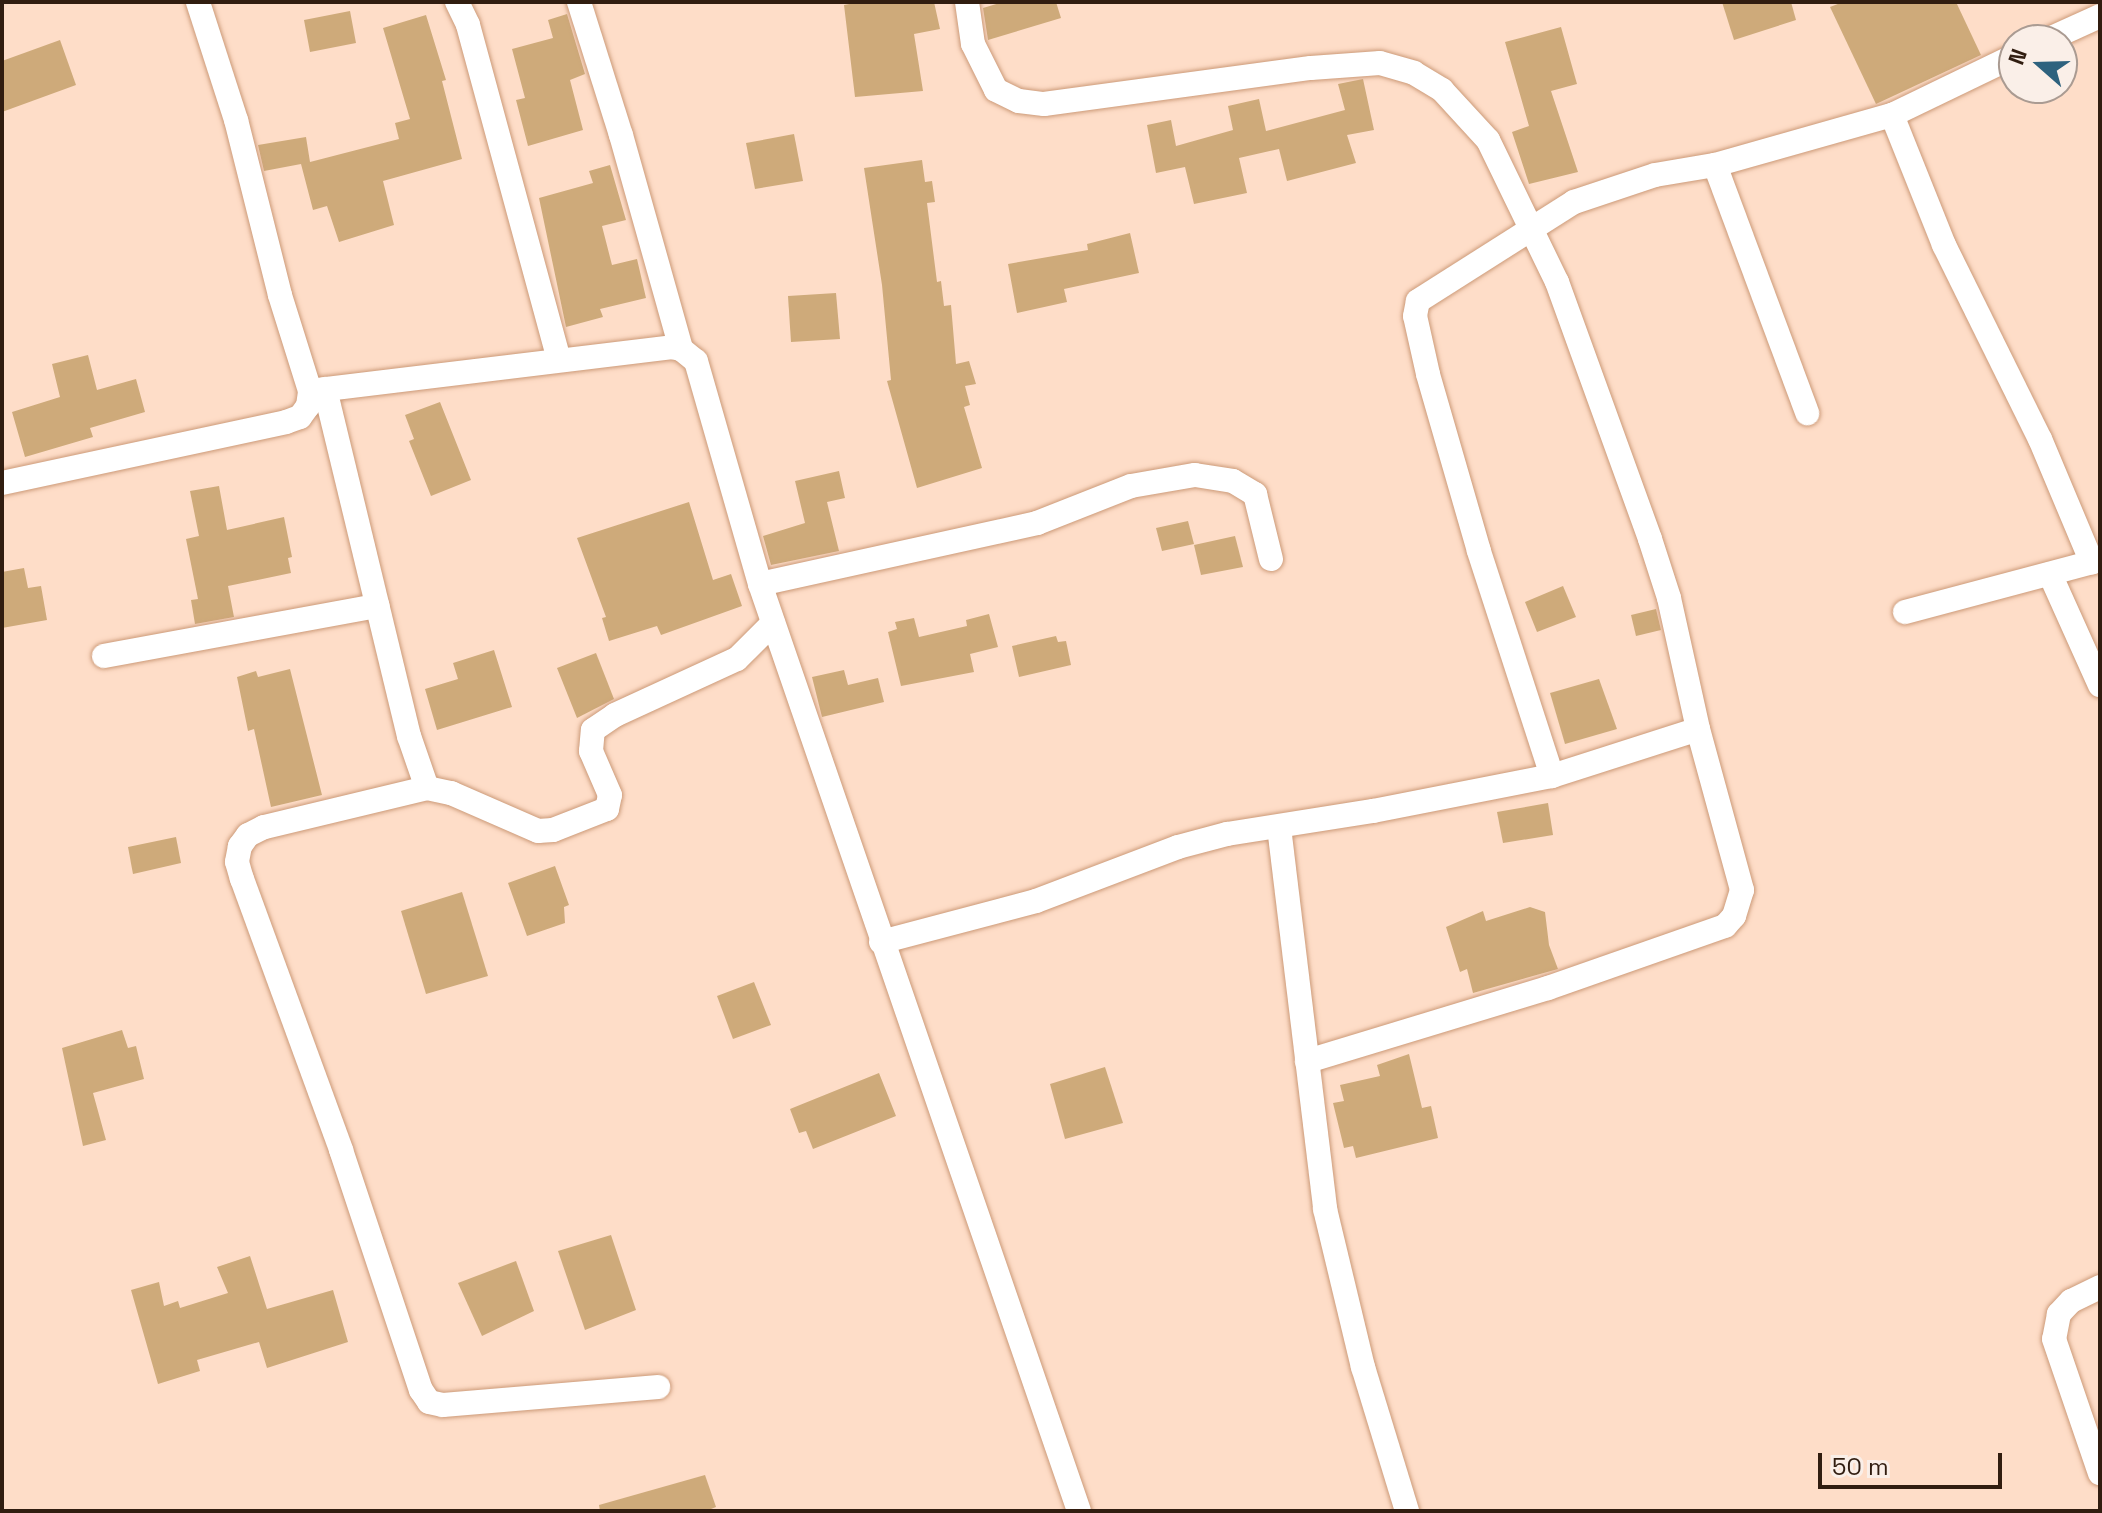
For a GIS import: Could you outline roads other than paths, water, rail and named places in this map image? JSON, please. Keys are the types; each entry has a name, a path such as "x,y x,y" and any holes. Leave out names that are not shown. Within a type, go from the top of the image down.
{"street":[{"path":"198,2 236,120 280,295 318,390 415,758 427,788"},
{"path":"457,2 468,25 559,359"},
{"path":"579,2 621,135 681,349 699,367 760,584 1079,1511"},
{"path":"967,2 973,44 996,90 1019,101 1044,104 1380,63 1414,73 1442,90 1488,140 1562,297 1650,539 1685,660 1698,729 1742,890 1734,916 1725,926 1548,988 1307,1061"},
{"path":"2078,26 2100,16"},
{"path":"1552,776 1479,551 1415,316 1421,296 1574,202 1655,175 1715,165 1892,115 1998,64"},
{"path":"1892,115 1944,245 2040,439 2096,561 1905,612"},
{"path":"1715,165 1807,413"},
{"path":"318,390 559,359 681,349"},
{"path":"2,483 286,422 305,413 318,390"},
{"path":"760,584 1037,523 1131,486 1195,475 1233,481 1255,494 1271,559"},
{"path":"2050,574 2100,685"},
{"path":"104,656 377,606"},
{"path":"658,1387 443,1405 429,1402 421,1390 341,1150 237,862 240,846 248,835 264,827 427,788 451,793 538,831 553,830 607,809 610,795 591,751 593,730 615,715 737,659 773,623"},
{"path":"881,942 1036,901 1178,847 1227,834 1552,776 1698,729"},
{"path":"1279,827 1317,1158 1334,1258 1407,1511"},
{"path":"2100,1287 2071,1301 2059,1314 2054,1339 2100,1473"}]}
